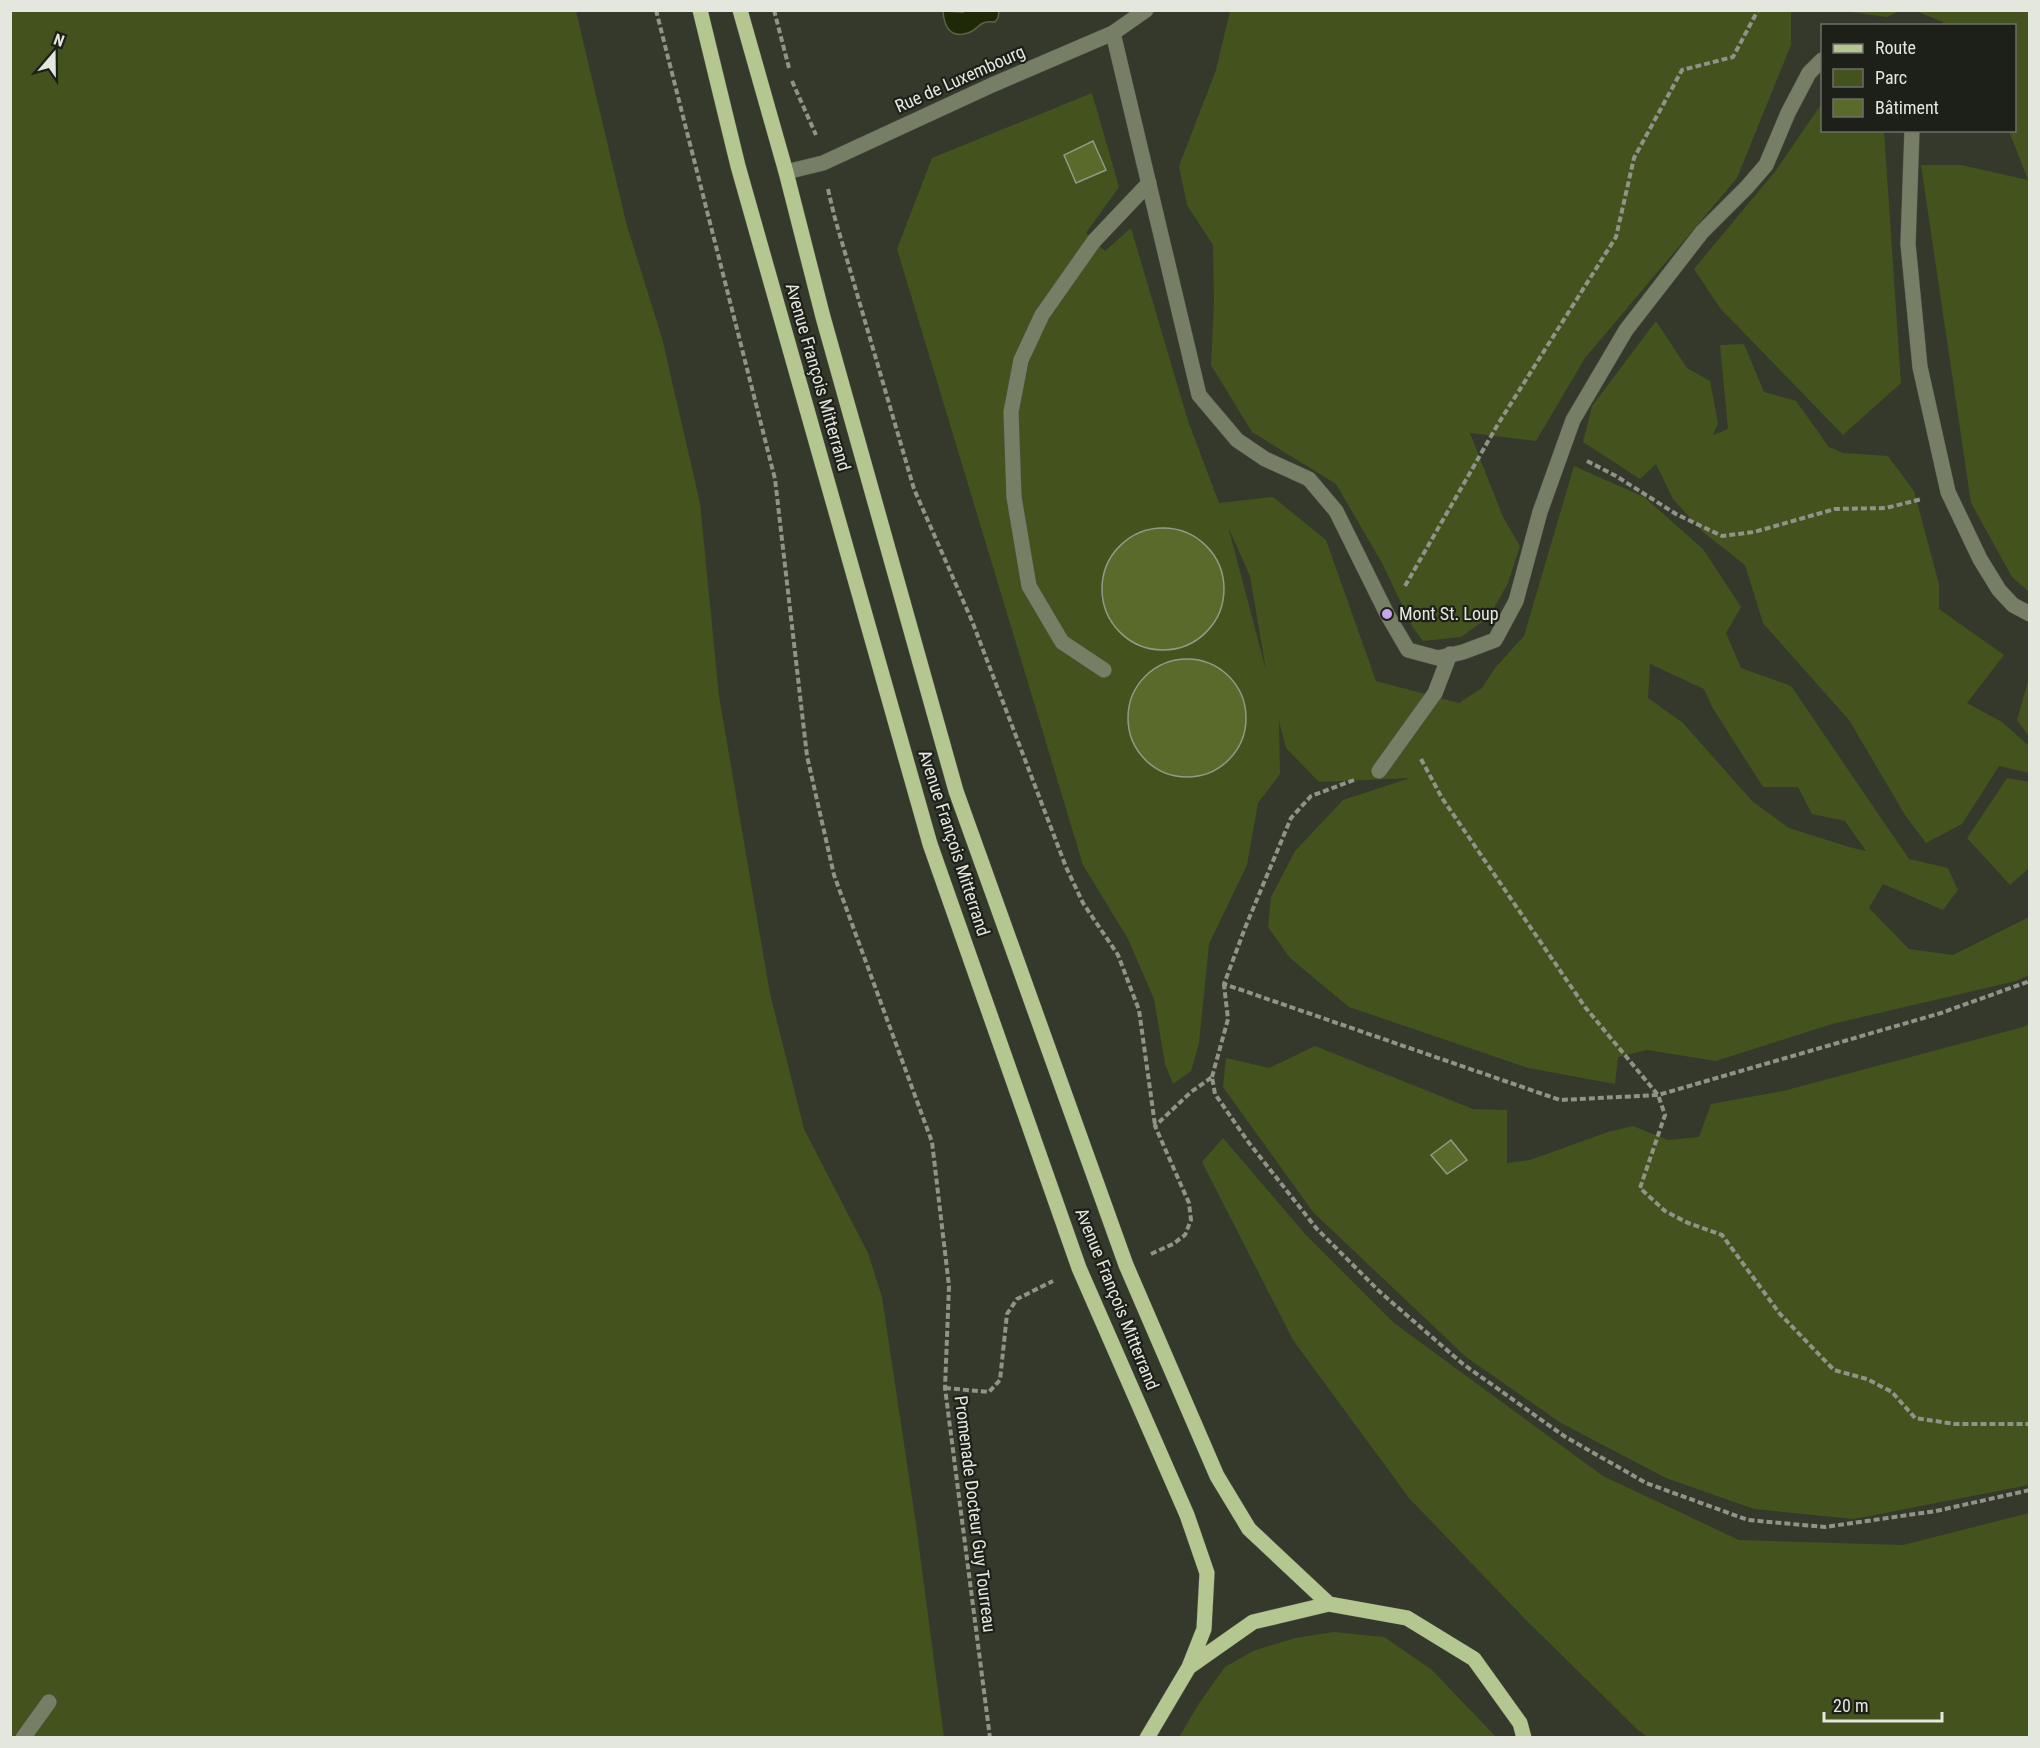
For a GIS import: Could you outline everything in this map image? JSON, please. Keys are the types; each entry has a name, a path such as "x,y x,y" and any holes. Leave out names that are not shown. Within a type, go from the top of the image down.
{"main road":[{"name":"Avenue François Mitterrand","path":"699,10 738,166 930,844 1079,1268 1188,1515 1208,1573 1204,1629 1189,1667"},
{"name":"Avenue François Mitterrand","path":"740,10 786,172 823,317 957,791 1126,1264 1217,1476 1249,1529 1329,1604"},
{"path":"1147,1737 1189,1667 1253,1622 1329,1604 1407,1618 1474,1659 1527,1735"}],"street":[{"name":"Rue de Luxembourg","path":"786,172 823,163 992,85 1113,33 1146,10"},
{"path":"1113,33 1199,395 1237,440 1265,459 1309,479 1336,511 1387,614 1408,650 1438,658 1463,652 1495,640 1516,601 1540,512 1573,420 1626,330 1702,232 1766,165 1788,113 1809,73 1821,61"},
{"path":"1912,132 1909,255 1920,367 1948,492 1980,559 1999,590 2013,605 2030,614"},
{"path":"1104,670 1062,642 1029,586 1014,497 1011,412 1021,360 1042,315 1094,241 1149,183"},
{"path":"1379,771 1435,693 1450,654"},
{"path":"23,1737 49,1702"}],"path":[{"path":"656,10 775,479 807,756 834,875 932,1142 949,1286 945,1388"},
{"path":"774,10 793,82 814,128 834,215 914,489 972,621 1066,867 1083,903 1118,955 1139,1010 1155,1126 1189,1203 1191,1220 1185,1235 1173,1244"},
{"path":"1387,614 1497,424 1616,237 1634,158 1682,70 1732,57 1758,10"},
{"path":"1563,449 1616,476 1676,514 1722,536 1763,530 1835,509 1886,508 1948,492"},
{"path":"1407,731 1442,798 1585,1007 1658,1095 1665,1115 1640,1188 1665,1211 1688,1223 1722,1234 1780,1314 1834,1370 1867,1379 1892,1392 1915,1418 1955,1424 2030,1424"},
{"path":"1379,771 1311,796 1291,818 1224,984 1228,1019 1212,1077 1215,1094 1249,1143 1317,1229 1380,1292 1463,1364 1564,1436 1646,1483 1748,1520 1825,1527 1936,1511 2030,1490"},
{"path":"1224,984 1560,1100 1658,1095 1941,1013 2030,981"},
{"path":"1155,1126 1191,1092 1212,1077"},
{"name":"Promenade Docteur Guy Tourreau","path":"990,1737 945,1388 989,1392 1000,1380 1007,1314 1017,1299 1036,1289"}],"green space":[{"path":"10,11 576,11 627,226 662,338 700,503 719,696 770,994 804,1129 868,1253 882,1297 916,1524 944,1737 11,1737"},
{"path":"1230,11 1791,11 1791,45 1737,178 1585,358 1536,441 1470,433 1503,517 1520,546 1508,583 1489,617 1461,637 1423,641 1413,628 1382,563 1336,484 1252,432 1211,365 1214,303 1213,245 1187,205 1179,166 1216,70"},
{"path":"1843,11 1900,11 1887,17"},
{"path":"1916,11 2029,11 2029,592 2012,577 1971,503 1921,165 1961,165 2028,180 2009,132 2016,132 2016,24 1943,24 1943,22"},
{"path":"1092,93 1119,187 1086,233 1105,251 1131,228 1188,421 1219,503 1273,497 1326,540 1376,681 1459,703 1482,688 1495,668 1524,636 1574,466 1644,497 1703,549 1741,607 1726,633 1741,668 1791,686 1909,859 1948,868 1958,890 1943,910 1883,884 1869,908 1909,949 1953,955 2029,917 2029,975 2016,981 1832,1024 1716,1061 1647,1050 1618,1057 1615,1084 1528,1068 1349,1007 1290,958 1268,927 1271,897 1295,851 1343,800 1410,778 1319,782 1286,748 1279,721 1280,774 1258,803 1247,865 1209,944 1199,1043 1191,1071 1173,1084 1165,1064 1154,999 1128,939 1083,865 897,249 932,158","holes":["1229,530 1250,576 1266,670","1650,664 1704,689 1712,707 1763,787 1798,787 1812,814 1845,821 1866,851 1789,828 1753,802 1683,723 1648,698"]},
{"path":"1821,104 1821,132 1884,132 1901,383 1843,435 1720,308 1694,269 1777,169"},
{"path":"1656,321 1687,368 1710,381 1718,423 1713,435 1728,429 1720,345 1744,344 1764,392 1796,401 1829,447 1843,453 1888,456 1914,491 1939,584 1939,609 2004,655 1967,703 2002,722 2029,746 2029,773 1999,766 1962,824 1926,843 1905,815 1849,720 1763,623 1745,565 1703,532 1673,499 1656,464 1640,479 1583,442 1592,406"},
{"path":"2029,678 2029,736 2017,720"},
{"path":"2007,778 2030,782 2029,868 2010,885 1967,838"},
{"path":"2029,1024 2029,1485 1854,1519 1754,1509 1666,1478 1561,1423 1466,1357 1313,1212 1223,1087 1226,1058 1269,1068 1315,1046 1473,1109 1507,1110 1507,1163 1530,1160 1608,1132 1633,1126 1668,1140 1699,1137 1711,1104 1783,1091"},
{"path":"1223,1138 1305,1234 1394,1323 1603,1476 1739,1540 1903,1545 2029,1513 2029,1737 1649,1738 1638,1730 1529,1623 1409,1498 1293,1340 1202,1162"},
{"path":"1334,1632 1384,1637 1431,1669 1496,1737 1179,1737 1225,1667 1253,1651 1295,1638"}],"shaded area":[{"path":"966,10 999,11 995,22 982,24 968,33 956,34 949,30 943,11 963,12"}],"building":[{"path":"1093,141 1106,170 1076,183 1064,155"},
{"path":"1163,528 1187,532 1206,546 1220,565 1224,589 1220,613 1206,632 1187,646 1163,650 1139,646 1120,632 1106,613 1102,589 1106,565 1120,546 1139,532"},
{"path":"1187,659 1210,664 1229,676 1241,695 1246,718 1241,741 1229,760 1210,772 1187,777 1164,772 1145,760 1133,741 1128,718 1133,695 1145,676 1164,664"},
{"path":"1451,1140 1467,1160 1447,1174 1431,1155"}],"place":[{"name":"Mont St. Loup","path":"1387,614"}]}
